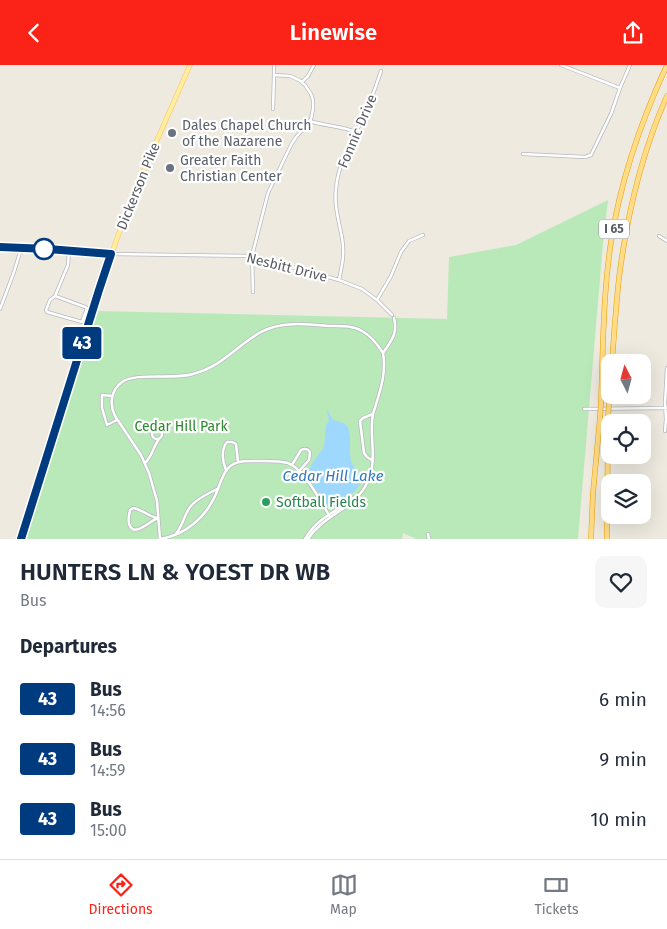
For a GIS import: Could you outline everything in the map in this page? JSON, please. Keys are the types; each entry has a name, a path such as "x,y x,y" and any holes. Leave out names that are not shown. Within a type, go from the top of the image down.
{"highway":[{"name":"I 65","path":"590,539 601,402 606,281 611,241 625,179 637,141 648,109 667,65"},
{"name":"I 65","path":"613,354 619,279 632,203 645,153 667,96"},
{"path":"605,539 609,404"}],"main road":[{"name":"Dickerson Pike","path":"21,539 111,254 137,186 190,65"}],"street":[{"path":"273,109 274,65"},
{"path":"302,82 314,65"},
{"path":"561,65 620,88"},
{"path":"524,154 586,157 591,155 611,114 630,65"},
{"name":"Fonnic Drive","path":"339,280 344,254 336,208 336,188 340,167 368,107 381,71"},
{"path":"253,292 252,256 268,193 291,145 310,121 313,109 313,101 308,89 302,82 290,76 274,75"},
{"path":"310,121 345,127 356,131"},
{"path":"377,300 391,276 401,252 409,241 423,235"},
{"path":"659,236 667,241"},
{"name":"Nesbitt Drive","path":"0,247 111,254 252,256 339,280 362,289 377,300 393,316 396,325 392,339 383,353 384,374 373,414 371,433 373,461 371,473 364,488 354,501 314,526 304,539"},
{"path":"0,309 21,249"},
{"path":"55,296 85,307 87,309 82,323 47,312 46,309 50,300 55,296 68,265 69,251"},
{"path":"329,515 300,471 292,465 272,461 238,462 226,470 212,503 189,529 174,536 160,539 155,494 145,463 134,443 113,413 111,406 112,396 119,385 131,378 181,377 205,370 223,361 261,332 282,326 300,324 357,329 373,339 383,353"},
{"path":"665,431 667,368"},
{"path":"112,396 102,395 103,413 107,425 117,420"},
{"path":"584,409 667,408"},
{"name":"Nesbitt Drive","path":"373,414 360,421 364,453 373,461"},
{"path":"145,463 150,458 154,447 162,435 162,431 158,429 153,431 154,447"},
{"path":"152,436 156,439 161,437"},
{"path":"226,470 222,461 224,446 227,442 232,442 236,445 238,462"},
{"path":"292,465 301,450 308,450 310,457 300,471"},
{"path":"174,536 190,507 205,495 218,489"},
{"path":"133,507 152,517 158,518 153,519 138,530 131,529 128,515 133,507"},
{"name":"Nesbitt Drive","path":"308,539 329,515"},
{"path":"428,534 429,539"}],"green space":[{"name":"Cedar Hill Park","path":"608,200 578,539 416,539 403,533 402,539 26,539 98,311 447,319 449,257 516,245"}],"water":[{"name":"Cedar Hill Lake","path":"327,409 333,420 343,423 349,429 351,461 362,479 350,496 332,508 327,505 307,476 311,465 324,447 326,425 329,421"}],"bus line":[{"name":"43","path":"0,247 111,254 21,539"}],"place":[{"name":"Dales Chapel Church of the Nazarene","path":"172,133"},
{"name":"Greater Faith Christian Center","path":"170,168"},
{"name":"Softball Fields","path":"266,502"}]}
